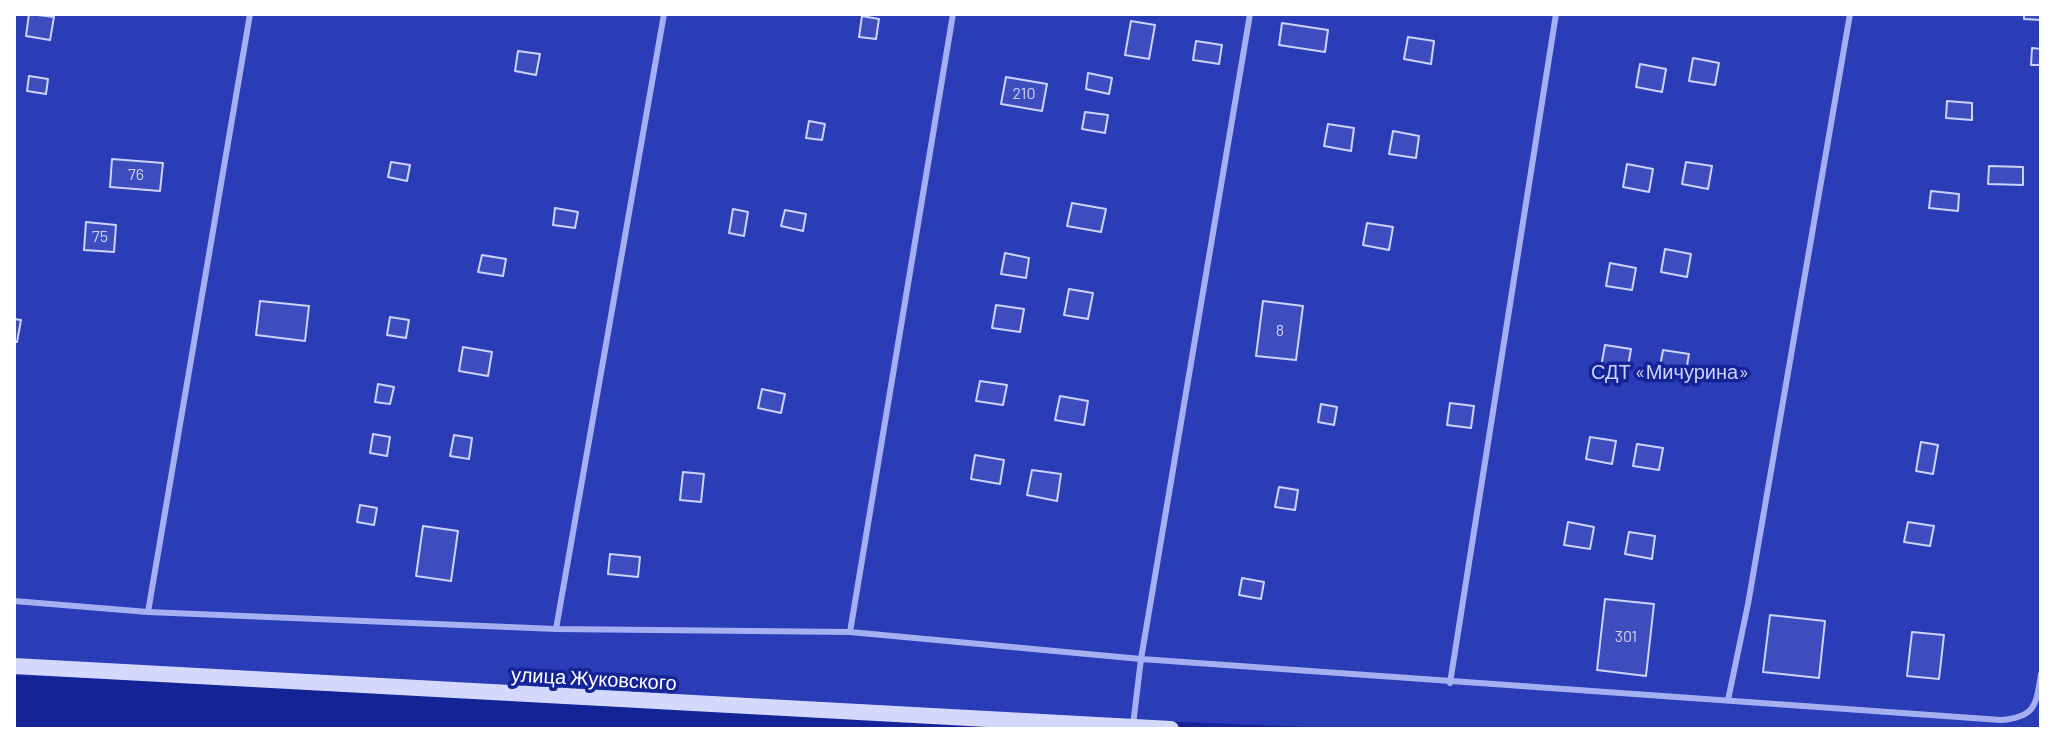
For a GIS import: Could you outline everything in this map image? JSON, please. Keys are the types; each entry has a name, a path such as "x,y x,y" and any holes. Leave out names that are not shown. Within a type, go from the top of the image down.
{"main road":[{"name":"улица Жуковского","path":"14,666 1171,729"}],"lane":[{"path":"148,612 250,14"},
{"path":"556,629 664,14"},
{"path":"850,632 953,14"},
{"path":"1133,727 1141,659 1250,14"},
{"path":"1450,683 1556,14"},
{"path":"1728,700 1748,604 1850,14"},
{"path":"14,601 148,612 556,629 850,632 1450,683 2010,719 2029,714 2037,699 2041,674"}],"green space":[{"name":"СДТ «Мичурина»","path":"14,14 2041,14 2041,729 1356,729 14,675"}],"building":[{"path":"29,14 54,17 50,40 26,36"},
{"path":"2024,14 2041,14 2041,20 2024,19"},
{"path":"862,16 879,19 876,39 859,37"},
{"path":"1131,21 1155,25 1149,59 1125,55"},
{"path":"1282,23 1328,30 1325,52 1279,45"},
{"path":"1408,37 1434,41 1431,64 1404,59"},
{"path":"1196,41 1222,45 1219,64 1193,60"},
{"path":"2032,48 2041,49 2041,65 2031,65"},
{"path":"518,51 540,54 536,75 515,71"},
{"path":"1693,58 1719,63 1715,85 1689,81"},
{"path":"1640,64 1666,69 1662,92 1636,87"},
{"path":"1088,73 1112,78 1109,94 1086,89"},
{"path":"29,76 48,79 46,94 27,91"},
{"path":"1006,77 1047,84 1042,111 1001,104"},
{"path":"1947,101 1972,103 1972,120 1946,118"},
{"path":"1085,112 1108,115 1105,133 1082,129"},
{"path":"809,121 825,124 822,140 806,138"},
{"path":"1328,124 1354,128 1351,151 1324,146"},
{"path":"1393,131 1419,136 1416,158 1389,154"},
{"path":"112,159 163,163 160,191 110,187"},
{"path":"391,162 410,165 407,181 388,177"},
{"path":"1686,162 1712,166 1708,189 1682,184"},
{"path":"1627,164 1653,169 1649,192 1623,187"},
{"path":"1989,166 2023,167 2023,185 1988,184"},
{"path":"1931,191 1959,194 1958,211 1929,208"},
{"path":"1072,203 1106,209 1101,232 1067,226"},
{"path":"555,208 578,212 575,228 553,225"},
{"path":"733,209 748,212 744,236 729,233"},
{"path":"785,210 806,214 803,231 781,226"},
{"path":"86,222 116,225 114,252 84,250"},
{"path":"1367,223 1393,227 1389,250 1363,245"},
{"path":"1665,249 1691,254 1687,277 1661,272"},
{"path":"1005,253 1029,258 1026,278 1001,274"},
{"path":"482,255 506,259 503,276 478,272"},
{"path":"1610,263 1636,268 1632,290 1606,286"},
{"path":"1069,289 1093,293 1088,319 1064,315"},
{"path":"260,301 309,306 305,341 256,335"},
{"path":"1263,301 1303,306 1296,360 1256,356"},
{"path":"996,305 1024,309 1020,332 992,328"},
{"path":"390,317 409,320 406,338 387,335"},
{"path":"14,319 21,320 17,342 14,342"},
{"path":"1605,345 1631,349 1627,372 1601,367"},
{"path":"463,347 492,352 488,376 459,371"},
{"path":"1663,350 1689,354 1685,377 1659,372"},
{"path":"980,381 1007,385 1003,405 976,401"},
{"path":"378,384 394,387 390,404 375,402"},
{"path":"762,389 785,394 781,413 758,408"},
{"path":"1060,396 1088,401 1084,425 1055,420"},
{"path":"1450,403 1474,406 1471,428 1447,425"},
{"path":"1321,404 1337,407 1334,425 1318,422"},
{"path":"373,434 390,437 387,456 370,453"},
{"path":"454,435 472,438 469,459 450,456"},
{"path":"1590,437 1616,441 1612,464 1586,459"},
{"path":"1921,442 1938,445 1933,474 1916,471"},
{"path":"1637,444 1663,448 1659,470 1633,466"},
{"path":"975,455 1004,460 1000,484 971,479"},
{"path":"1032,470 1061,474 1057,501 1027,495"},
{"path":"683,472 704,474 701,502 680,500"},
{"path":"1279,487 1298,490 1295,510 1275,507"},
{"path":"360,505 377,508 374,525 357,522"},
{"path":"1568,522 1594,527 1590,549 1564,545"},
{"path":"1908,522 1934,526 1930,546 1904,542"},
{"path":"423,526 458,531 451,581 416,576"},
{"path":"1629,532 1655,536 1652,559 1625,554"},
{"path":"610,554 640,557 638,577 608,574"},
{"path":"1242,578 1264,582 1261,599 1239,595"},
{"path":"1605,599 1654,604 1646,676 1597,670"},
{"path":"1770,615 1825,621 1819,678 1763,672"},
{"path":"1912,632 1944,635 1939,679 1907,676"}]}
